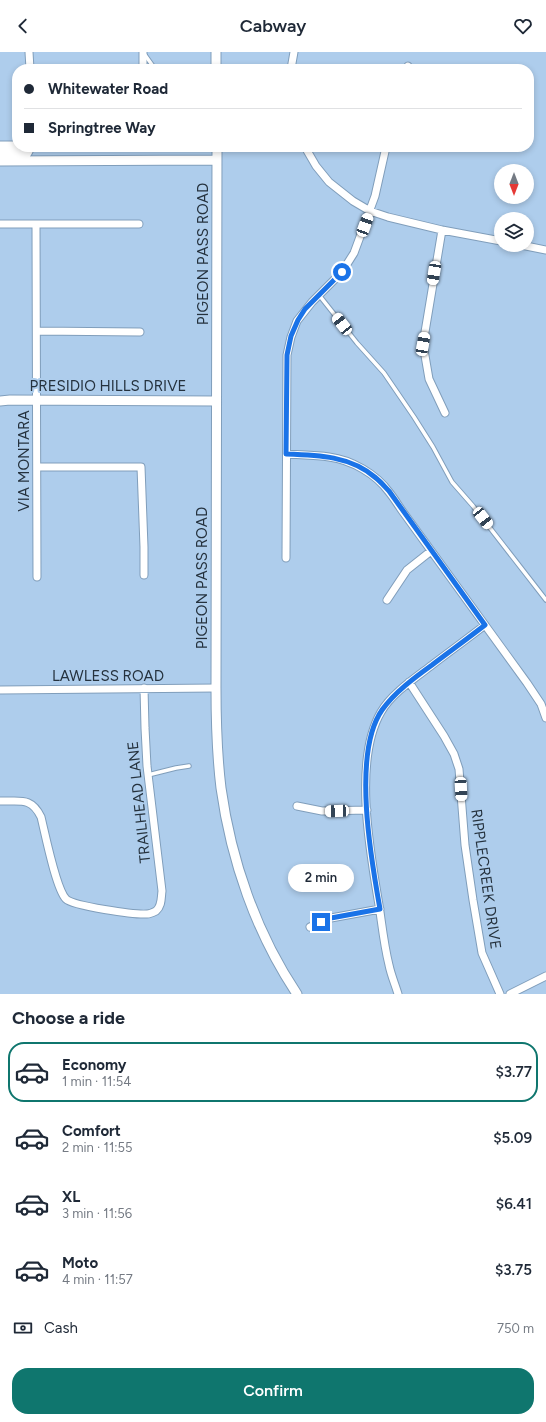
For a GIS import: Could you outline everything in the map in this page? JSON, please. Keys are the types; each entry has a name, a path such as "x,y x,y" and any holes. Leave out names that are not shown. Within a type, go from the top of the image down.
{"street":[{"path":"29,52 30,64"},
{"path":"143,52 143,64"},
{"path":"216,52 216,64"},
{"path":"292,64 294,52"},
{"path":"0,146 12,146"},
{"path":"0,155 17,155 28,152"},
{"name":"PIGEON PASS ROAD","path":"217,152 216,688 217,744 220,779 230,840 246,892 272,952 297,994"},
{"path":"308,152 316,166 329,182 370,211 388,218 494,240"},
{"path":"286,558 288,347 293,329 305,309 348,264 360,240 379,183 385,152"},
{"path":"0,161 217,160"},
{"path":"0,224 139,224"},
{"name":"VIA MONTARA","path":"36,224 37,577"},
{"path":"442,230 423,344 429,379 445,413"},
{"path":"534,248 546,250"},
{"path":"37,331 140,332"},
{"name":"PRESIDIO HILLS DRIVE","path":"0,401 216,401"},
{"path":"286,454 341,459 375,477 389,491 527,683 541,704 546,718"},
{"path":"37,466 141,466 144,575"},
{"path":"387,600 407,570 431,551"},
{"path":"398,994 389,966 372,867 367,810 366,774 368,751 374,727 381,711 387,704 409,682 485,625"},
{"name":"RIPPLECREEK DRIVE","path":"409,682 444,736 454,754 459,769 466,853 482,953 500,994"},
{"name":"TRAILHEAD LANE","path":"0,801 24,801 32,804 38,810 41,816 56,875 62,893 67,900 88,906 129,913 148,914 155,912 160,906 162,891 148,775 144,688"},
{"name":"LAWLESS ROAD","path":"0,690 216,688"},
{"path":"296,806 322,811 367,810"},
{"path":"310,927 331,918 380,909"},
{"path":"510,994 546,976"}],"lane":[{"path":"143,52 151,64"},
{"path":"318,295 384,373 430,441 452,482 473,506 546,600"},
{"path":"148,775 189,766"}],"route":[{"path":"321,922 331,918 380,909 372,867 367,810 366,774 370,738 381,711 409,682 485,625 389,491 375,477 341,459 286,454 287,355 293,329 305,309 342,272"}]}
